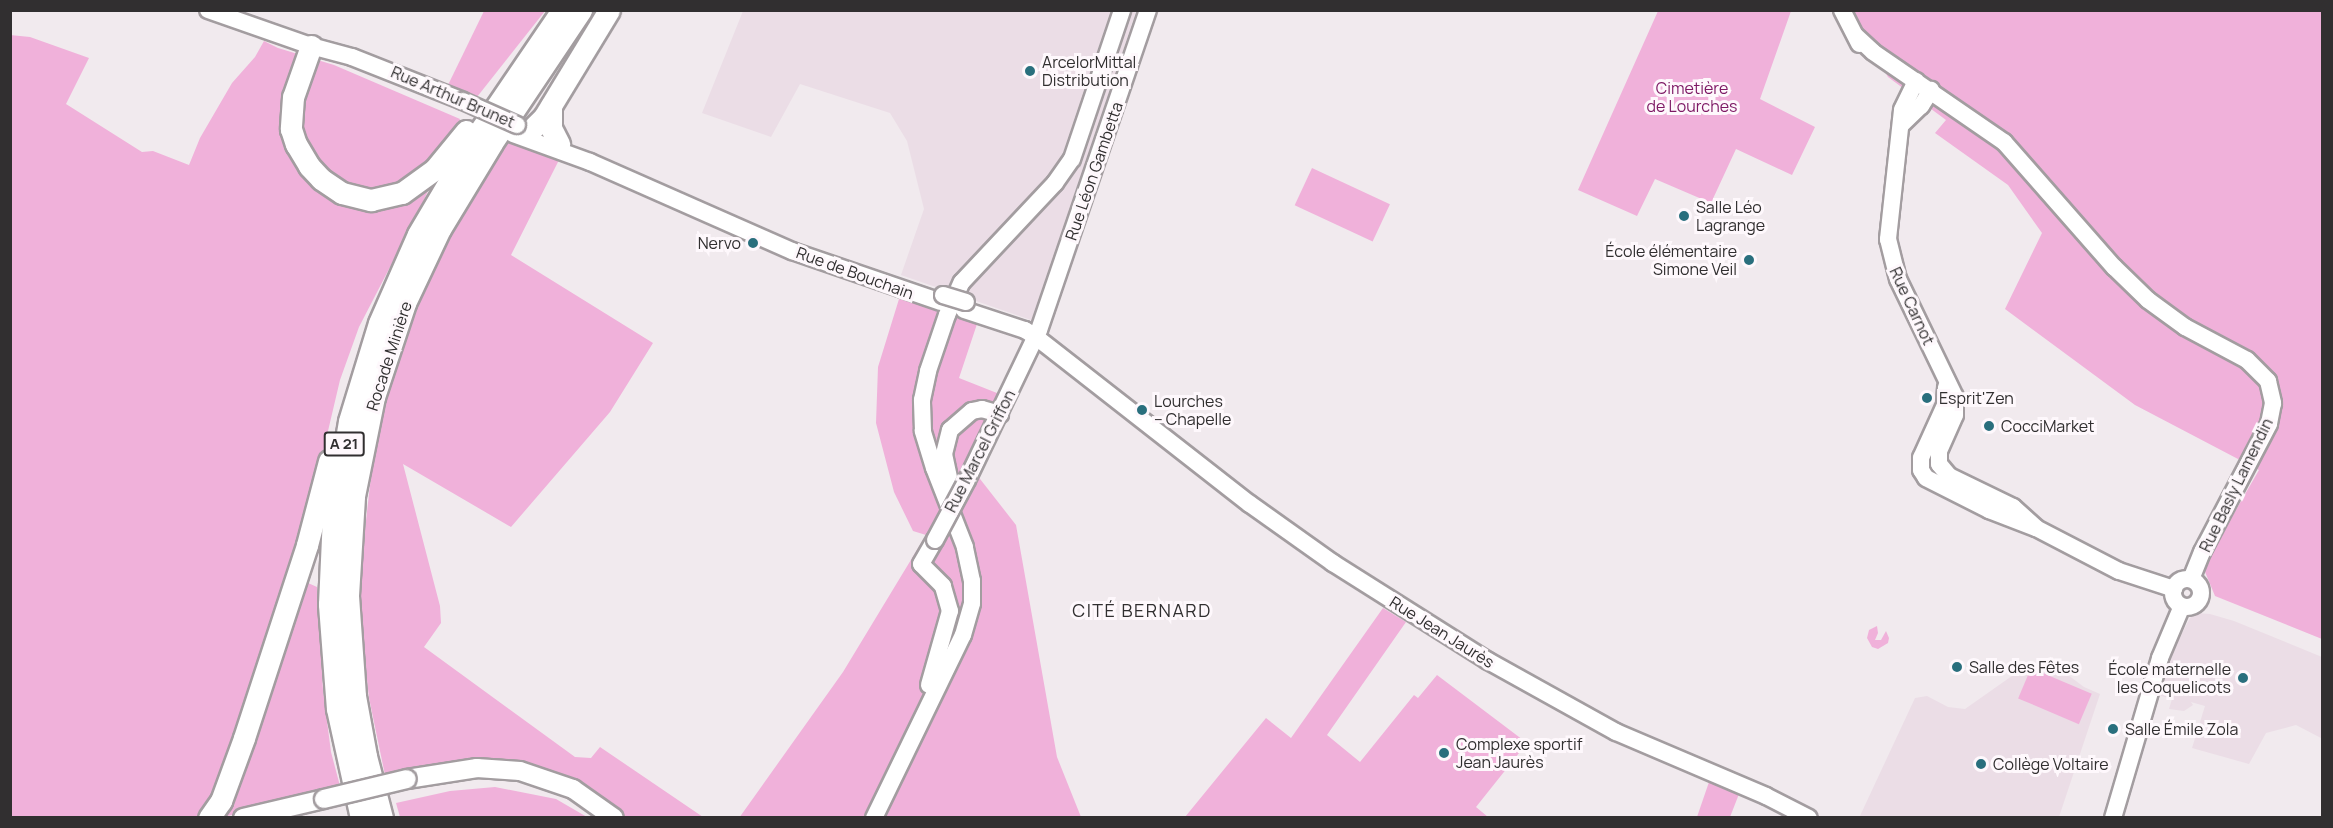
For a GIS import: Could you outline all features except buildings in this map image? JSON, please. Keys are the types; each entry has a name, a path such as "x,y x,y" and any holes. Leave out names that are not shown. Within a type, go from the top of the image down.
{"highway":[{"name":"Rocade Minière","path":"361,818 337,709 329,604 337,483 349,421 363,370 390,294 418,234 450,177 562,10"},
{"name":"Rocade Minière","path":"382,818 366,756 353,676 348,575 357,476 379,378 409,293 449,212 581,10"},
{"path":"519,131 540,123 609,10"},
{"path":"311,46 293,96 290,121 293,136 304,159 321,179 342,193 364,200 394,196 423,180 453,147 507,76 524,67"},
{"path":"550,106 551,128 559,144"},
{"path":"209,818 224,793 303,557 351,380 363,370"},
{"path":"366,756 392,818"}],"main road":[{"path":"243,818 325,803 477,768 520,771 573,789 614,818"},
{"path":"408,784 470,778 510,778 556,791 600,818"},
{"path":"282,818 325,803"}],"street":[{"name":"Rue Arthur Brunet","path":"208,10 311,46 519,131 559,144 590,162"},
{"path":"874,818 963,635 972,593 965,547 923,431 922,400 928,371 950,307 966,275 1055,183 1072,159 1122,10"},
{"name":"Rue Léon Gambetta","path":"1037,333 1148,10"},
{"name":"Rue Basly Lamendin","path":"1842,10 1856,36 1868,49 2033,176 2114,267 2148,300 2186,327 2253,365 2264,375 2271,388 2273,403 2269,424 2202,552 2191,579"},
{"name":"Rue Carnot","path":"1921,90 1902,110 1888,225 1889,253 1898,279 1946,377 1956,403 1952,422 1938,455 1945,473 2013,507 2036,528"},
{"path":"519,131 590,162"},
{"name":"Rue de Bouchain","path":"590,162 792,251 965,306 1037,333"},
{"name":"Rue Jean Jaurès","path":"1037,333 1191,460 1294,536 1478,655 1616,732 1766,796 1809,818"},
{"name":"Rue Marcel Griffon","path":"893,778 933,674 950,611 944,586 921,564 1000,414 1037,333"},
{"name":"Rue Carnot","path":"1946,377 1946,400 1921,458 1923,474 1933,483 1989,510 2036,528 2119,571 2174,589"},
{"path":"923,718 965,654 976,631 982,604 978,554 947,472 945,441 950,430 967,413 982,409 1000,414"},
{"path":"2191,579 2200,587 2200,599 2193,606 2182,606 2174,598 2174,589 2180,581 2191,579"},
{"path":"2113,818 2160,658 2182,606"}],"shaded area":[{"path":"743,11 1136,11 1034,321 901,275 924,209 907,141 890,113 800,84 771,137 702,113"},
{"name":"École maternelle les Coquelicots","path":"2196,613 2210,614 2234,621 2322,657 2321,738 2296,725 2266,733 2249,764 2192,748 2205,706 2191,702 2193,705 2184,711 2169,709 2172,699 2158,695 2167,662 2190,618"},
{"name":"Collège Voltaire","path":"2042,665 2060,669 2084,687 2100,694 2059,817 1859,818 1915,698 1927,696 1948,707 1965,709 2019,671"}],"green space":[{"path":"484,11 545,11 477,97 448,85"},
{"name":"Cimetière de Lourches","path":"1658,11 1791,11 1760,99 1815,127 1792,175 1736,149 1711,203 1655,179 1637,216 1578,190"},
{"path":"1849,11 2322,11 2322,639 2215,596 2203,567 2259,470 2135,405 2005,309 2042,233 2008,185 1935,133 1946,120 1888,77"},
{"path":"10,35 30,37 89,58 66,104 142,152 153,151 189,165 200,138 232,83 255,57 264,41 278,48 334,65 460,119 419,211 359,327 340,380 324,448 288,574 317,587 323,690 331,752 340,786 224,817 11,817"},
{"path":"505,139 559,160 511,255 653,343 610,412 511,527 403,464 440,606 441,623 424,647 575,757 591,758 600,747 703,817 624,817 584,787 537,765 465,760 385,775 369,698 360,616 363,547 374,450 388,381 418,296 450,231"},
{"path":"1312,168 1390,204 1373,242 1295,205"},
{"path":"899,299 978,321 959,378 1002,395 966,461 1016,525 1057,757 1081,817 739,818 843,672 926,535 913,531 894,492 876,423 878,367"},
{"path":"1383,608 1406,622 1327,735 1360,762 1414,695 1418,698 1437,675 1527,743 1476,807 1488,817 1185,817 1266,718 1291,738"},
{"path":"1877,626 1878,633 1875,640 1881,640 1886,631 1889,638 1888,643 1878,649 1872,647 1867,638 1869,630"},
{"path":"2031,668 2092,694 2079,724 2018,698"},
{"path":"1709,782 1739,794 1730,817 1697,817"},
{"path":"495,787 556,799 587,817 400,817 396,803 450,791"}],"place":[{"name":"ArcelorMittal Distribution","path":"1030,71"},
{"name":"Salle Léo Lagrange","path":"1684,216"},
{"name":"Nervo","path":"753,243"},
{"name":"École élémentaire Simone Veil","path":"1749,260"},
{"name":"Esprit'Zen","path":"1927,398"},
{"name":"Lourches – Chapelle","path":"1142,410"},
{"name":"CocciMarket","path":"1989,426"},
{"name":"Salle des Fêtes","path":"1957,667"},
{"name":"École maternelle les Coquelicots","path":"2243,678"},
{"name":"Salle Émile Zola","path":"2113,729"},
{"name":"Complexe sportif Jean Jaurès","path":"1444,753"},
{"name":"Collège Voltaire","path":"1981,764"}],"district":[{"name":"CITÉ BERNARD","path":"1142,610"}]}
